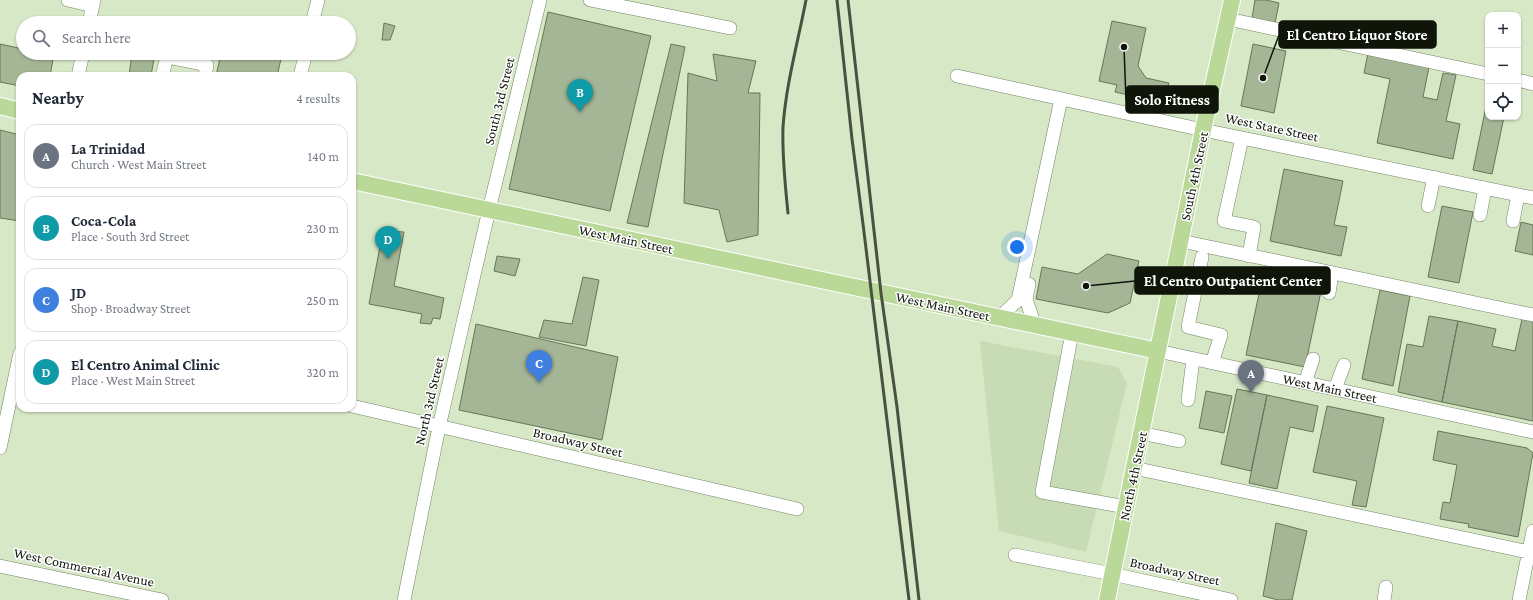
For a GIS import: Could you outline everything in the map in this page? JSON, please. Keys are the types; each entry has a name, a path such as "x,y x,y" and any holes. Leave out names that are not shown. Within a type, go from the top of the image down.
{"main road":[{"name":"South 4th Street","path":"1158,352 1203,130 1232,0"},
{"path":"0,106 16,110"},
{"name":"West Main Street","path":"356,182 1158,352"},
{"name":"North 4th Street","path":"1107,600 1158,352"}],"street":[{"path":"68,0 94,3 91,16"},
{"path":"314,16 318,0"},
{"name":"South 3rd Street","path":"489,210 540,0"},
{"path":"590,0 730,28"},
{"path":"1228,19 1485,73"},
{"path":"79,72 81,60"},
{"path":"163,72 166,60"},
{"path":"182,60 207,65 206,72"},
{"path":"301,72 304,60"},
{"name":"West State Street","path":"957,76 1203,130 1533,198"},
{"path":"1521,81 1533,84"},
{"path":"999,318 1018,300 1065,100"},
{"path":"1035,326 1026,299 1065,100"},
{"path":"1242,138 1224,221 1254,227 1249,256"},
{"path":"1428,206 1434,178"},
{"path":"1480,215 1485,188"},
{"path":"1513,221 1518,195"},
{"name":"North 3rd Street","path":"404,600 439,427 489,210"},
{"path":"1181,241 1332,273 1413,284 1533,315"},
{"path":"1202,257 1188,327 1221,335 1212,363"},
{"path":"1328,293 1332,273"},
{"path":"1072,333 1042,492 1126,507"},
{"name":"West Main Street","path":"1158,352 1533,432"},
{"path":"1188,400 1193,359"},
{"path":"1305,383 1313,359"},
{"path":"1335,389 1344,365"},
{"path":"0,448 16,372"},
{"name":"Broadway Street","path":"356,407 797,509"},
{"path":"1141,433 1179,441"},
{"path":"1134,468 1531,553"},
{"path":"1519,600 1531,553 1533,531"},
{"name":"Broadway Street","path":"1015,555 1232,600"},
{"name":"West Commercial Avenue","path":"0,566 143,598 162,600"},
{"path":"1384,600 1386,587"}],"shaded area":[{"path":"980,341 1118,367 1127,383 1086,552 999,531"}],"building":[{"path":"1255,0 1266,0 1279,3 1275,23 1252,18"},
{"path":"548,12 651,36 610,211 509,189"},
{"path":"1112,21 1146,28 1138,66 1146,78 1169,83 1164,103 1115,92 1117,85 1099,81"},
{"path":"384,23 395,26 390,40 382,40"},
{"path":"0,44 16,47 16,60 53,60 51,72 16,72 16,85 0,82"},
{"path":"671,44 685,47 648,227 627,223"},
{"path":"1253,44 1286,51 1274,113 1241,106"},
{"path":"1368,53 1429,67 1423,97 1437,100 1443,73 1456,75 1446,121 1460,124 1453,159 1377,143 1390,79 1364,73"},
{"path":"713,54 756,61 748,93 760,93 758,235 727,242 719,210 684,203 688,73 717,81"},
{"path":"131,60 154,60 152,72 130,72"},
{"path":"219,60 281,60 278,72 217,72"},
{"path":"1485,112 1485,120 1503,120 1492,174 1473,170"},
{"path":"0,130 16,134 16,220 0,218"},
{"path":"1284,169 1343,181 1334,225 1347,227 1341,256 1270,241"},
{"path":"1442,206 1473,212 1459,283 1428,277"},
{"path":"1521,222 1533,225 1533,255 1515,251"},
{"path":"383,231 404,232 394,286 444,298 440,319 433,318 431,324 420,323 422,314 369,304"},
{"path":"1107,254 1139,261 1130,303 1108,313 1036,299 1042,267 1078,274"},
{"path":"497,256 520,259 515,276 494,271"},
{"path":"1264,270 1323,282 1305,367 1246,355"},
{"path":"583,277 599,280 586,346 539,337 544,320 572,324"},
{"path":"1380,290 1410,296 1393,386 1362,379"},
{"path":"1429,316 1458,321 1442,402 1398,392 1407,344 1423,347"},
{"path":"1522,319 1533,321 1533,421 1442,402 1458,321 1496,329 1492,346 1515,351"},
{"path":"476,324 618,357 602,440 459,410"},
{"path":"1237,389 1267,395 1251,471 1221,464"},
{"path":"1206,391 1232,396 1224,433 1199,428"},
{"path":"1267,395 1318,406 1313,432 1290,427 1277,489 1249,483"},
{"path":"1327,406 1384,418 1366,507 1352,505 1357,481 1313,472"},
{"path":"1438,431 1527,448 1533,453 1518,537 1468,527 1469,524 1440,519 1443,502 1450,503 1457,465 1433,460"},
{"path":"1276,523 1307,531 1292,600 1278,600 1263,596"}],"railway":[{"path":"788,213 783,159 783,127 789,79 806,0"},
{"path":"837,0 852,139 909,600"},
{"path":"848,0 881,293 897,407 919,600"}],"place":[{"name":"Solo Fitness","path":"1124,47"},
{"name":"El Centro Liquor Store","path":"1263,78"},
{"name":"Coca-Cola","path":"580,112"},
{"name":"El Centro Animal Clinic","path":"388,259"},
{"name":"El Centro Outpatient Center","path":"1086,286"},
{"name":"JD","path":"539,383"},
{"name":"La Trinidad","path":"1251,393"}]}
